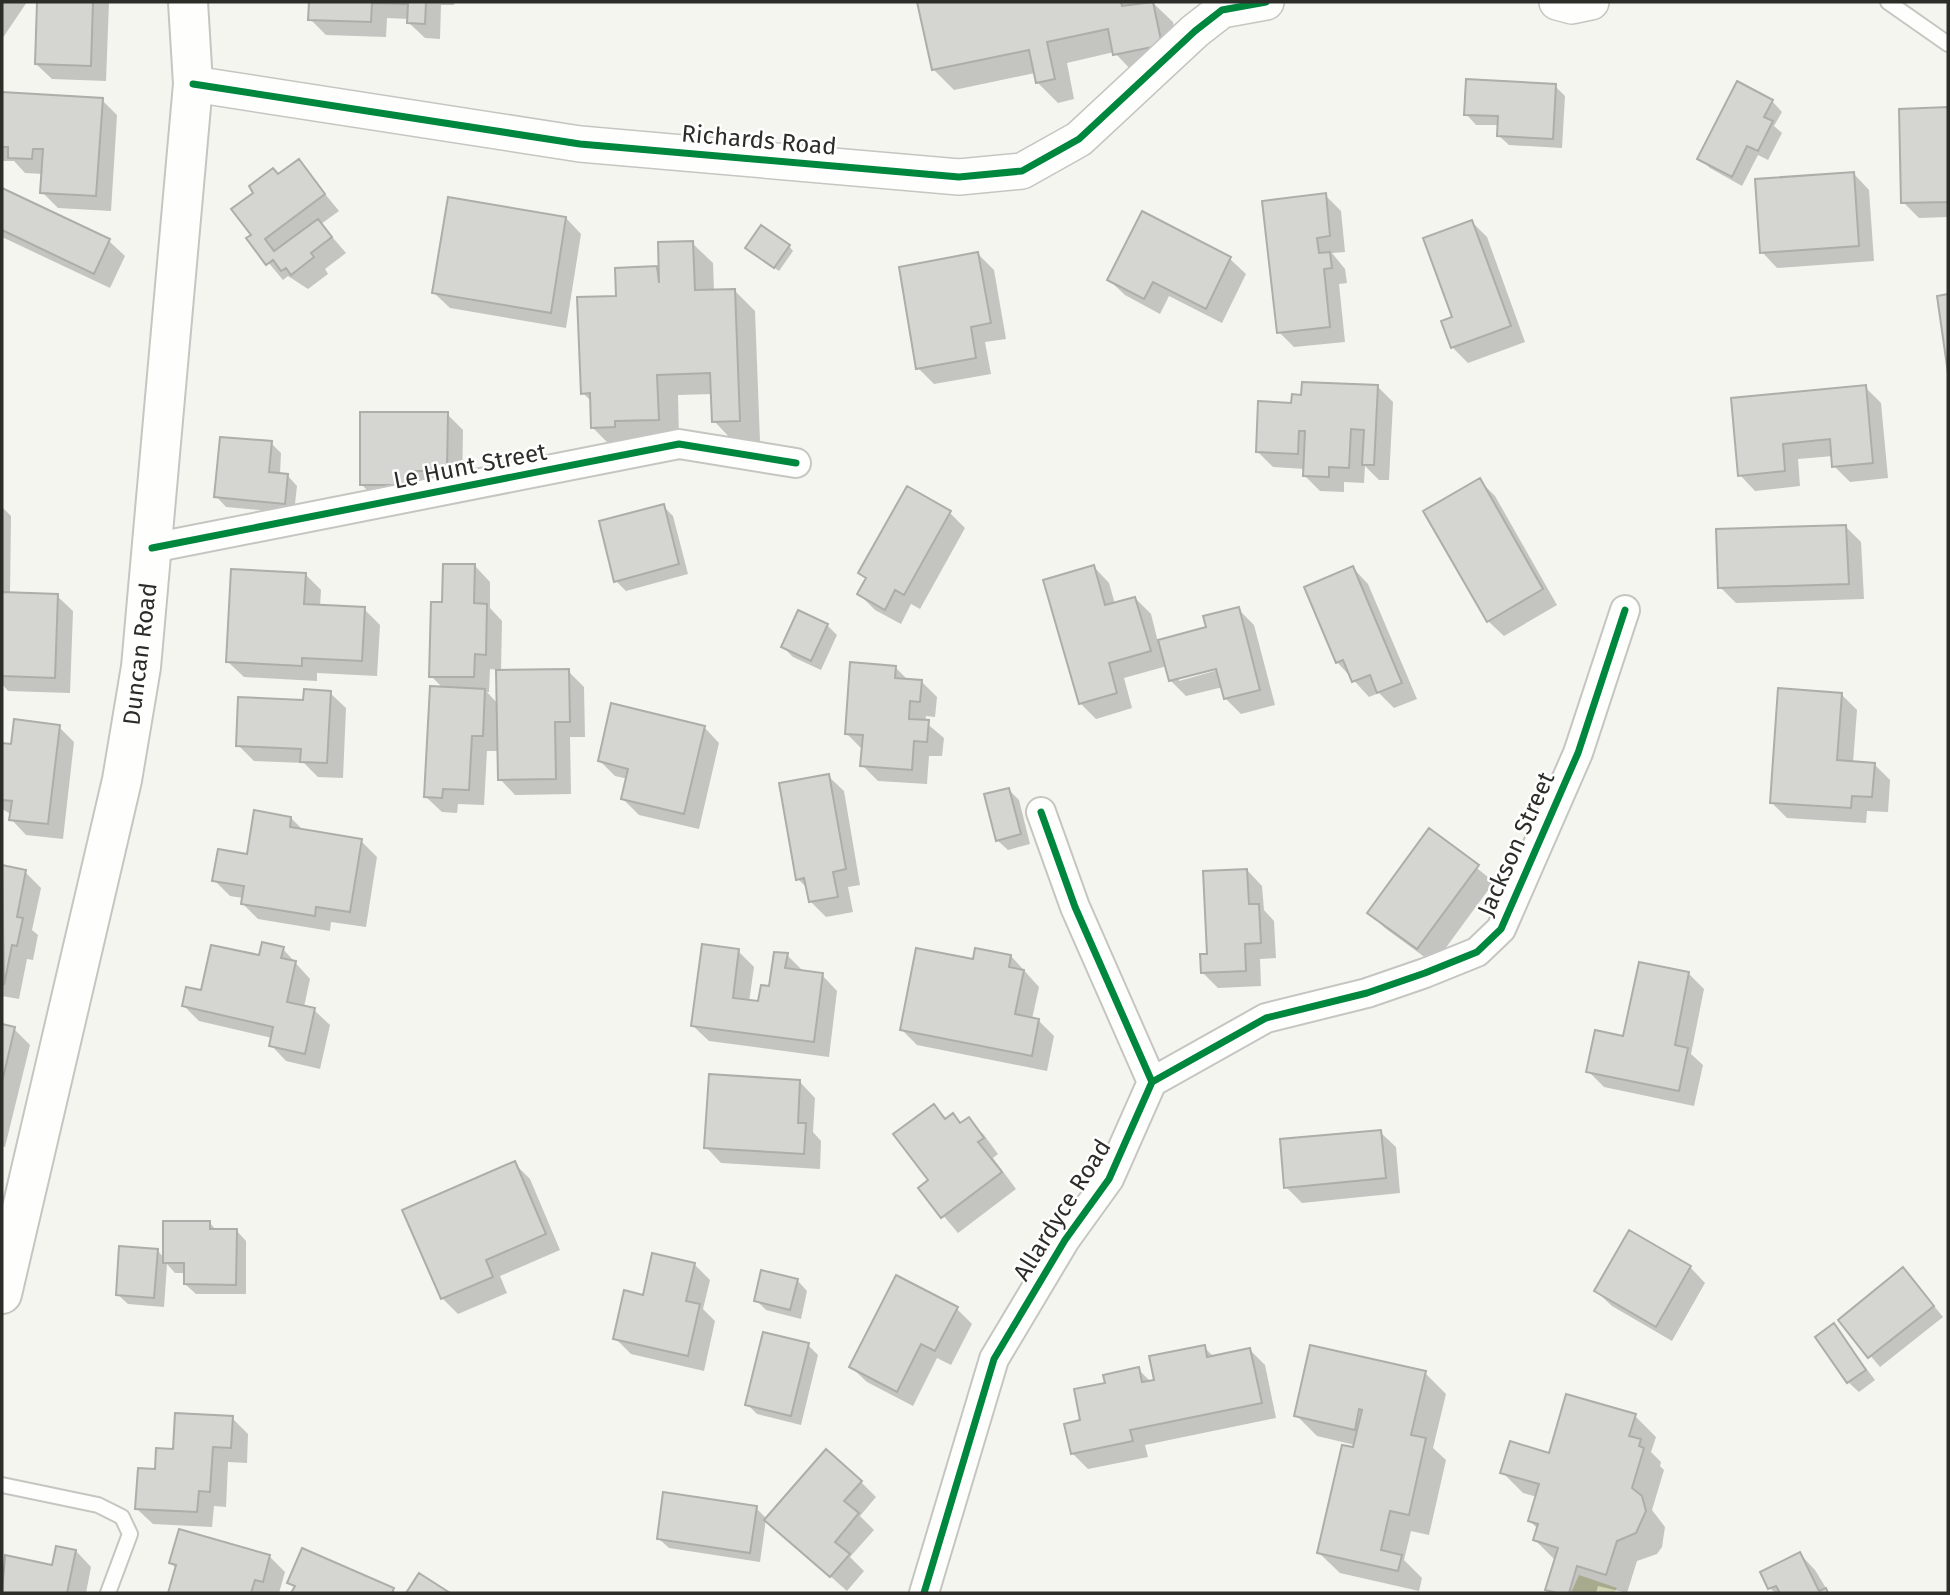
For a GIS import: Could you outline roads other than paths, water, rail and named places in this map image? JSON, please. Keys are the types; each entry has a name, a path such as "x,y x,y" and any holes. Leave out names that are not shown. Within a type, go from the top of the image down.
{"main road":[{"name":"Duncan Road","path":"2,1294 122,780 141,667 194,84 188,2"}],"street":[{"name":"Richards Road","path":"194,84 580,144 959,177 1022,171 1079,139 1195,31 1222,10 1266,2"},
{"path":"1556,2 1572,6 1591,2"},
{"name":"Le Hunt Street","path":"152,548 679,444 796,463"},
{"name":"Jackson Street","path":"1152,1082 1266,1018 1367,993 1425,973 1477,951 1501,929 1578,753 1625,610"},
{"path":"1041,812 1074,907 1152,1082"},
{"name":"Allardyce Road","path":"924,1593 994,1359 1065,1240 1109,1178 1152,1082"}],"lane":[{"path":"1888,2 1948,44"},
{"path":"2,1485 98,1505 122,1517 130,1534 108,1593"}]}
